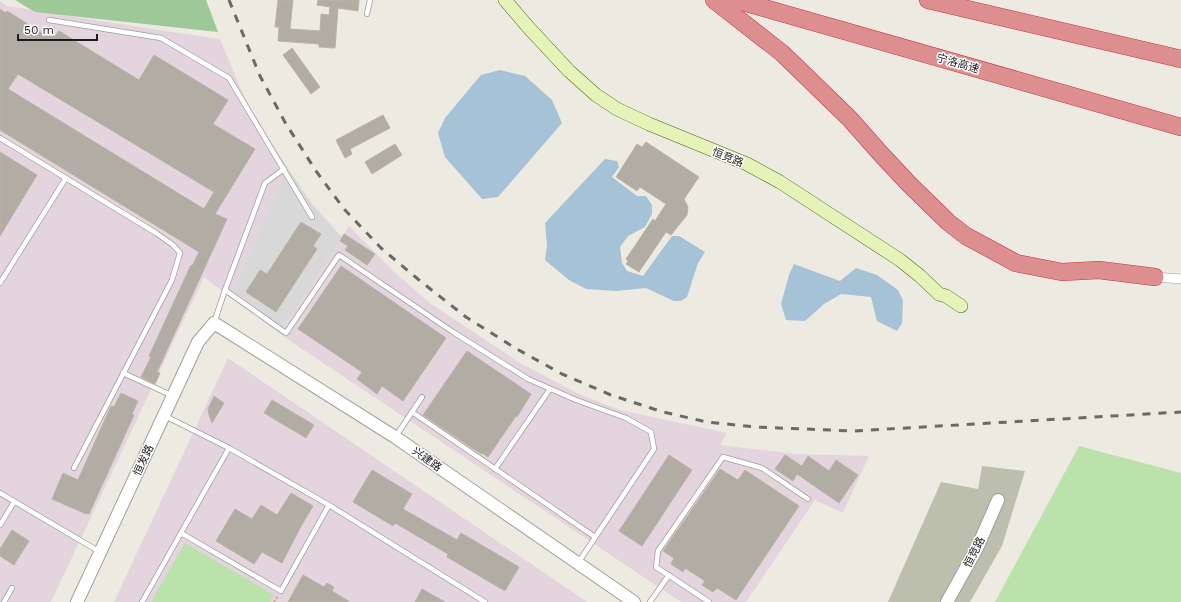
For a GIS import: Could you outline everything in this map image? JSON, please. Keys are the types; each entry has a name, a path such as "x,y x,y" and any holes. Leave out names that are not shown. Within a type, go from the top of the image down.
{"highway":[{"path":"714,0 782,53 850,118 909,184 948,222 966,236 1016,263 1062,272 1099,270 1155,277"},
{"name":"宁洛高速","path":"736,0 1181,126"},
{"path":"928,0 1181,59"}],"main road":[{"name":"恒竞路","path":"504,0 569,71 606,102 617,109 649,124 747,164 780,182 900,260 939,294 946,296 961,306"}],"street":[{"path":"1155,277 1181,279"},
{"name":"恒发路","path":"77,602 198,342 214,323"},
{"name":"兴建路","path":"214,323 395,437 634,602"},
{"name":"恒竞路","path":"947,602 977,548 998,500"}],"lane":[{"path":"367,14 370,0"},
{"path":"49,20 161,38 229,78 312,217"},
{"path":"0,138 156,233 173,245 180,253 172,280 74,468"},
{"path":"214,323 265,183 284,169"},
{"path":"0,283 66,178"},
{"path":"225,290 286,333 339,255 453,332 528,379 576,400 626,418 651,432 654,449 578,563"},
{"path":"124,373 173,396"},
{"path":"495,469 550,389"},
{"path":"395,437 422,397"},
{"path":"412,412 595,537"},
{"path":"164,416 229,448 329,505 485,602"},
{"path":"142,602 229,448"},
{"path":"709,602 656,567 658,551 722,457 762,468 808,499"},
{"path":"0,493 100,552"},
{"path":"0,525 14,502"},
{"path":"180,533 281,591 329,505"},
{"path":"650,602 669,575"},
{"path":"4,602 12,588"}],"shaded area":[{"path":"0,1 7,6 220,39 245,99 287,167 230,297 204,277 51,602 0,602"},
{"path":"287,167 312,204 342,237 280,334 230,297"},
{"path":"349,226 393,271 431,304 520,363 581,395 620,410 727,433 720,445 797,454 869,456 843,513 815,500 746,602 681,602 280,334"},
{"path":"228,358 587,602 114,602"},
{"path":"982,466 1025,471 1002,546 970,602 888,602 941,482 978,489"}],"green space":[{"path":"15,0 206,0 218,32 35,12"},
{"path":"1079,446 1181,473 1181,602 995,602"},
{"path":"185,543 274,595 270,602 151,602"}],"water":[{"path":"500,70 525,76 552,100 562,123 498,197 482,199 445,157 438,133 445,118 481,75"},
{"path":"605,159 617,161 619,167 612,177 637,196 646,196 652,205 652,214 645,227 628,236 620,247 622,263 627,271 643,276 672,236 679,236 705,252 698,263 687,297 681,301 674,301 646,288 616,291 586,289 569,280 545,260 547,246 545,223"},
{"path":"794,264 840,281 856,268 877,275 898,290 903,301 902,323 897,331 877,321 871,297 841,294 824,304 805,321 786,320 781,304 789,275"}],"building":[{"path":"278,0 293,0 290,29 320,31 321,14 329,15 330,7 317,5 318,0 359,0 358,11 338,8 335,48 319,47 319,44 278,41 279,27 275,27"},
{"path":"0,9 6,13 7,11 42,33 45,29 55,36 59,31 139,80 154,55 228,100 213,124 255,149 215,214 227,219 157,372 160,373 155,384 141,377 151,357 149,356 191,265 192,266 199,252 0,130","holes":["18,74 214,192 204,209 8,89"]},
{"path":"292,48 320,87 311,94 283,55"},
{"path":"383,115 390,128 350,149 352,154 345,158 336,140"},
{"path":"646,142 699,177 684,199 688,207 687,215 671,235 666,232 639,272 626,264 628,261 626,259 653,219 655,221 666,204 640,187 637,191 616,177 637,144 642,147"},
{"path":"395,144 402,155 372,174 365,162"},
{"path":"0,152 37,175 0,236"},
{"path":"301,222 321,234 313,246 317,249 276,312 246,292 260,270 267,274"},
{"path":"344,234 375,254 367,265 345,250 348,246 340,241"},
{"path":"341,266 446,338 403,401 382,386 377,394 357,379 362,372 298,329"},
{"path":"467,351 531,394 517,417 516,416 488,457 482,453 481,454 423,415"},
{"path":"121,393 138,401 132,414 134,415 89,514 52,499 63,473 78,480 111,406 114,407"},
{"path":"214,396 224,403 212,423 208,409"},
{"path":"272,400 314,425 306,438 264,413"},
{"path":"669,455 692,470 642,546 619,531"},
{"path":"785,455 802,466 808,456 829,471 836,460 858,475 839,503 797,474 793,481 775,469"},
{"path":"720,469 738,480 745,470 799,506 736,600 717,588 713,592 702,585 705,581 685,568 683,572 671,564 674,558 663,551"},
{"path":"372,470 412,494 403,509 457,540 461,533 519,567 505,591 447,557 448,554 395,523 393,526 353,502"},
{"path":"291,493 313,506 282,563 262,552 254,564 216,541 235,509 252,519 261,505 277,515"},
{"path":"12,530 29,541 14,565 0,556 0,549"},
{"path":"303,575 324,587 327,583 334,587 332,591 350,602 288,602"},
{"path":"422,589 445,602 415,602"}],"railway":[{"path":"229,0 260,76 286,124 316,171 344,209 381,248 466,317 515,348 562,374 611,395 663,412 707,422 755,427 854,431 1181,412"}]}
